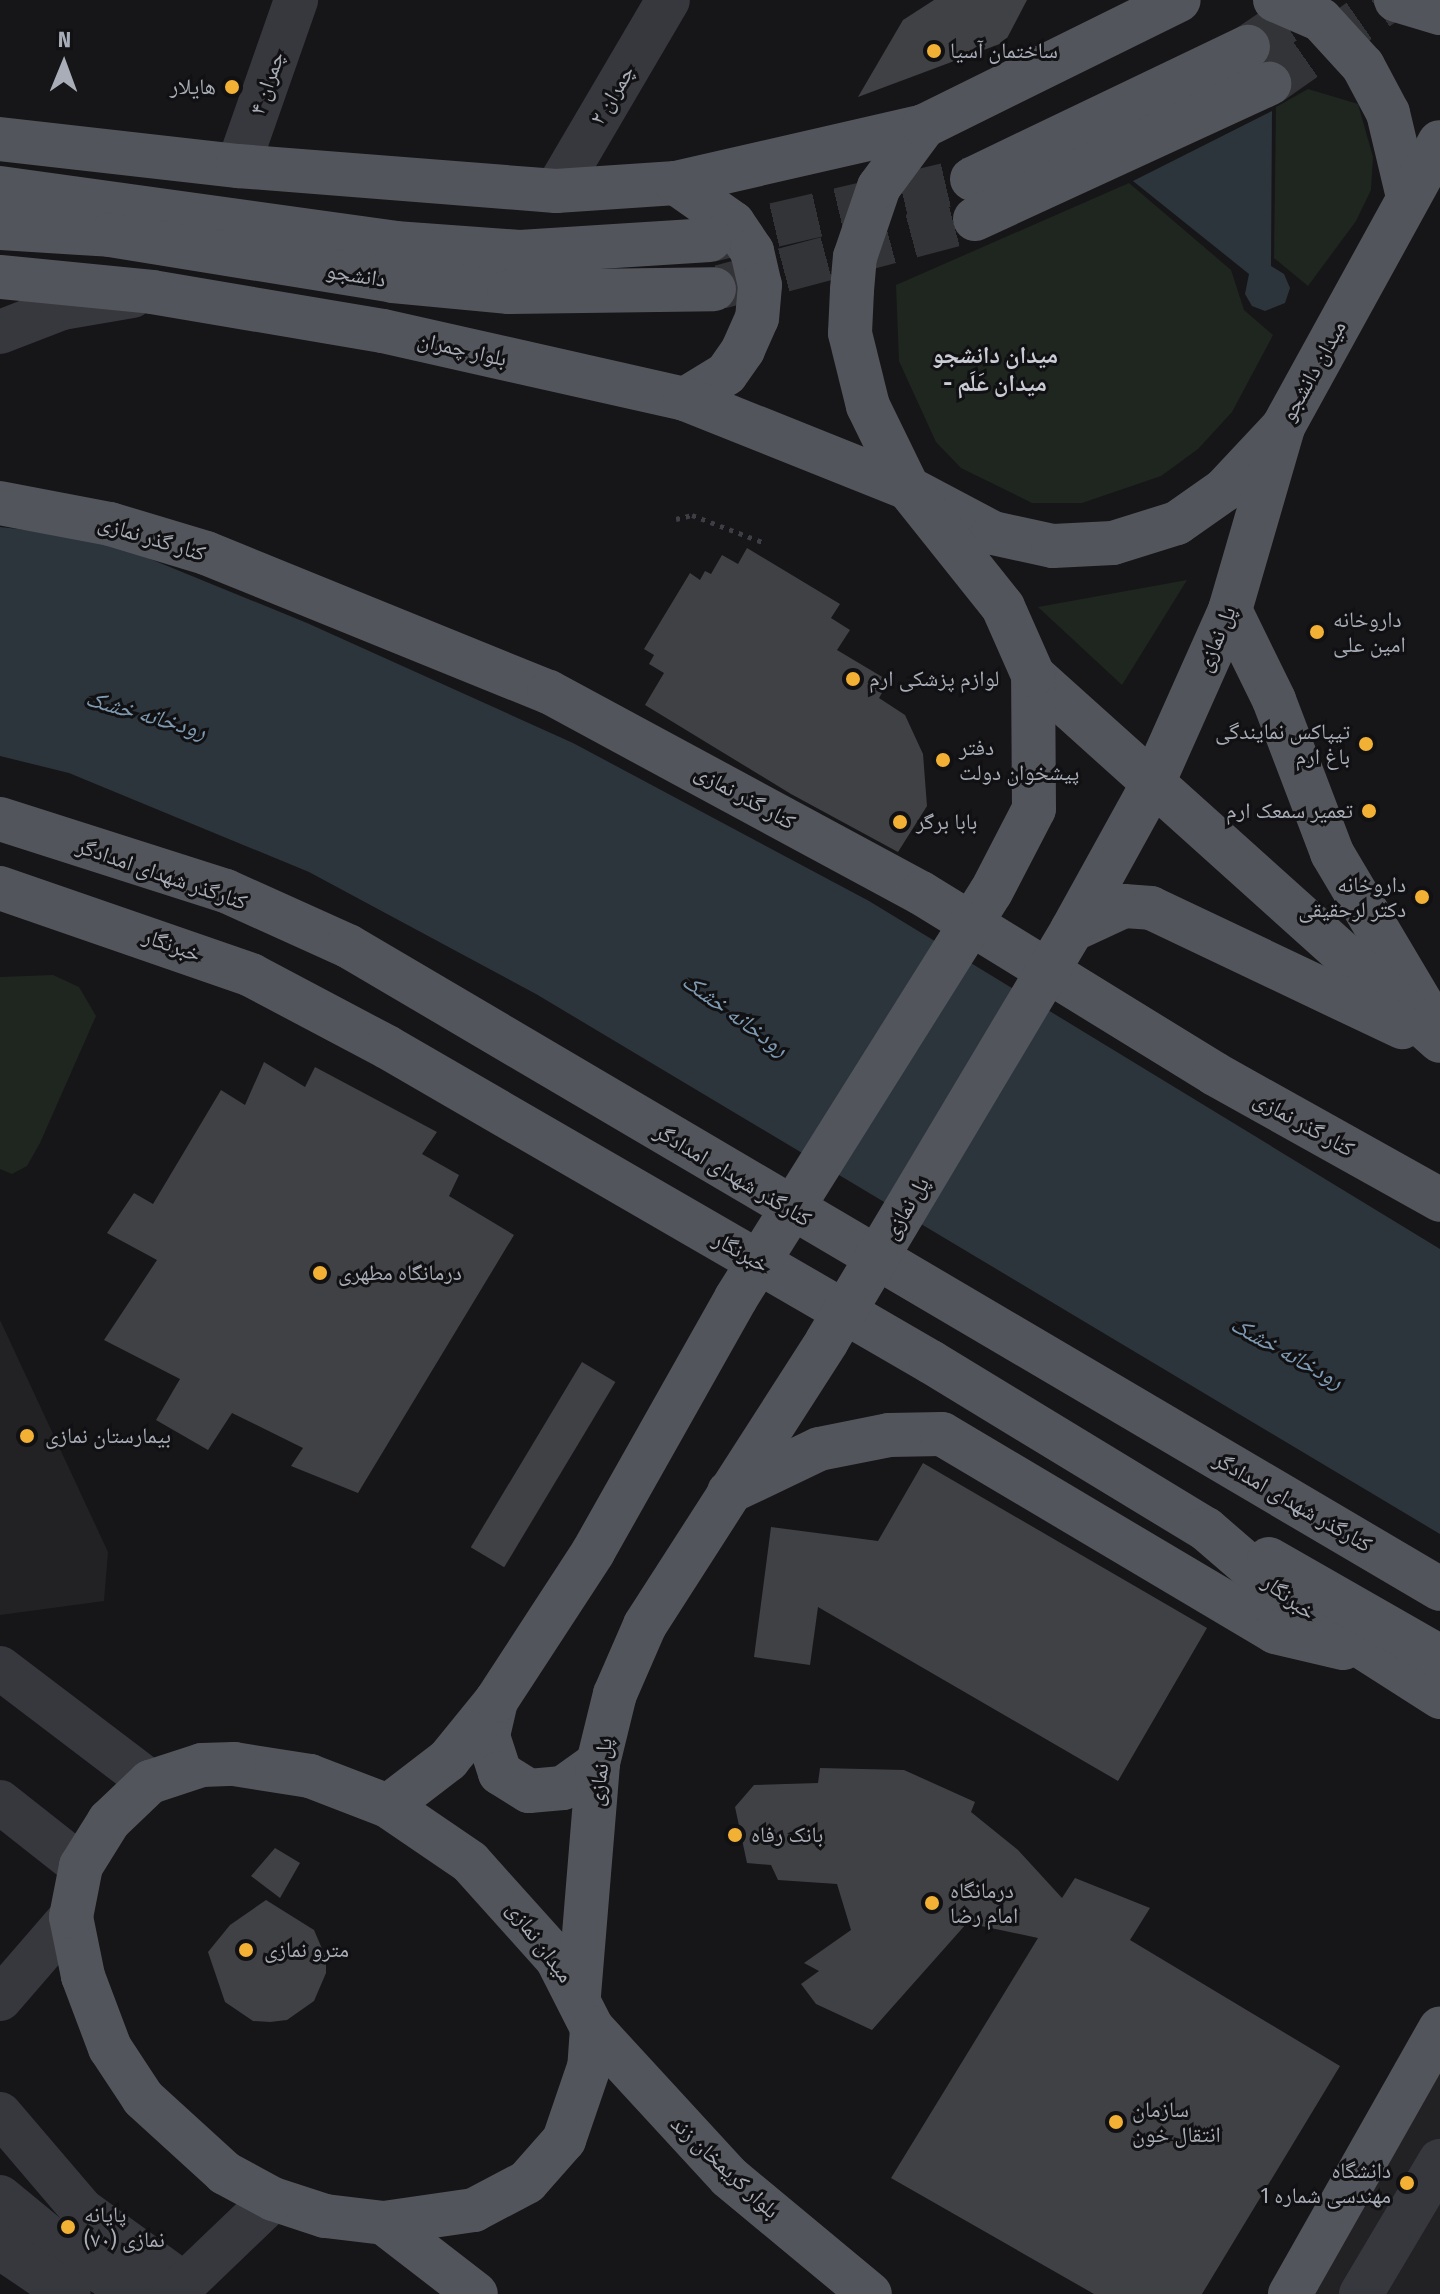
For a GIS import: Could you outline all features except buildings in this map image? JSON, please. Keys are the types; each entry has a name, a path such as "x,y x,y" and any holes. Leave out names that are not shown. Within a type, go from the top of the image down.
{"main road":[{"path":"1275,0 1321,20 1363,66 1392,126 1408,197"},
{"path":"697,209 924,126 1171,1"},
{"path":"974,199 1258,65"},
{"path":"388,1806 448,1760 496,1701 593,1552 736,1298 991,892 1034,809 1033,675 1003,607 908,488 868,406 850,333 855,257 879,187 924,126"},
{"path":"0,139 238,166 556,191 697,209 733,223 752,251 760,285 757,318 726,374 685,399"},
{"name":"میدان دانشجو","path":"908,488 993,533 1053,546 1113,543 1189,515 1224,490 1283,427 1440,142"},
{"name":"دانشجو","path":"0,188 395,243 489,250 697,209"},
{"name":"دانشجو","path":"0,228 110,235 393,281 509,292 714,289"},
{"name":"بلوار چمران","path":"0,277 152,292 383,331 685,399 908,488"},
{"name":"پل نمازی","path":"586,2011 598,1763 615,1694 645,1625 827,1341 1072,930 1153,783 1230,610 1283,427"},
{"name":"کنار گذر نمازی","path":"2,503 110,524 206,553 549,692 921,893 1215,1074 1440,1200"},
{"path":"1230,610 1274,700 1332,853 1437,1026"},
{"path":"1033,675 1153,783 1437,1026"},
{"name":"کنارگذر شهدای امدادگر","path":"0,819 226,891 348,946 1440,1589"},
{"name":"خبرنگار","path":"0,888 251,975 387,1047 931,1362 1206,1529 1287,1599 1440,1697"},
{"path":"1072,930 1124,906 1151,908 1437,1026"},
{"path":"729,1492 819,1449 889,1435 942,1434 1275,1632 1377,1656"},
{"path":"1206,1529 1312,1578 1440,1657"},
{"path":"496,1701 488,1736 500,1773 529,1791 563,1788 598,1763"},
{"name":"میدان نمازی","path":"234,1764 310,1776 388,1806 470,1862 498,1889 586,2011 589,2067 564,2140 527,2182 474,2210 384,2223 325,2216 273,2199 225,2173 143,2098 110,2048 83,1976 71,1917 81,1866 109,1821 150,1782 202,1765 234,1764"},
{"name":"بلوار کریمخان زند","path":"586,2011 729,2177 870,2294"},
{"path":"1290,2294 1440,2029"},
{"path":"384,2223 476,2294"}],"street":[{"name":"۴ چمران","path":"238,166 296,0"},
{"name":"۲ چمران","path":"556,191 668,0"},
{"path":"0,332 62,308 152,292"},
{"path":"0,1668 150,1782"},
{"path":"0,1802 81,1866"},
{"path":"0,1999 71,1917"},
{"path":"0,2114 82,2210 179,2289 273,2199"},
{"path":"1361,2294 1440,2161"},
{"path":"0,2197 57,2244 136,2294"},
{"path":"0,2247 69,2294"}],"path":[{"path":"676,519 692,515 765,543"}],"shaded area":[{"path":"1308,89 1358,104 1373,157 1371,190 1356,221 1308,286 1274,258 1276,107"},
{"path":"1129,183 1231,270 1244,310 1273,335 1232,412 1198,449 1161,476 1082,503 1032,503 961,468 936,442 899,361 896,285"},
{"path":"1187,580 1122,685 1038,607"},
{"path":"53,975 79,987 96,1016 40,1143 27,1166 12,1174 0,1169 0,977"},
{"name":"بیمارستان نمازی","path":"0,1320 108,1552 104,1601 0,1615"},
{"name":"دانشگاه مهندسی شماره 1","path":"1440,2072 1440,2294 1307,2294"}],"water":[{"path":"1272,111 1271,266 1284,274 1290,288 1285,303 1265,311 1252,306 1245,294 1249,274 1133,181"},
{"name":"رودخانه خشک","path":"0,527 99,538 307,623 573,743 869,901 1440,1249 1440,1534 536,994 309,872 69,773 0,756"}],"tunnel":[{"path":"1248,47 1317,0"},
{"path":"1269,84 1389,0"},
{"path":"710,240 972,179"},
{"path":"720,287 975,219"}],"place":[{"name":"ساختمان آسیا","path":"934,51"},
{"name":"هایلار","path":"232,87"},
{"name":"داروخانه امین علی","path":"1317,632"},
{"name":"لوازم پزشکی ارم","path":"853,679"},
{"name":"تیپاکس نمایندگی باغ ارم","path":"1366,744"},
{"name":"دفتر پیشخوان دولت","path":"943,760"},
{"name":"تعمیر سمعک ارم","path":"1369,811"},
{"name":"بابا برگر","path":"900,822"},
{"name":"داروخانه دکتر لرحقیقی","path":"1422,897"},
{"name":"درمانگاه مطهری","path":"320,1273"},
{"name":"بیمارستان نمازی","path":"27,1436"},
{"name":"بانک رفاه","path":"735,1835"},
{"name":"درمانگاه امام رضا","path":"932,1903"},
{"name":"مترو نمازی","path":"246,1950"},
{"name":"سازمان انتقال خون","path":"1116,2122"},
{"name":"دانشگاه مهندسی شماره 1","path":"1407,2183"},
{"name":"پایانه نمازی (۷۰)","path":"68,2227"}],"district":[{"name":"میدان دانشجو - میدان عَلَم","path":"995,370"}]}
